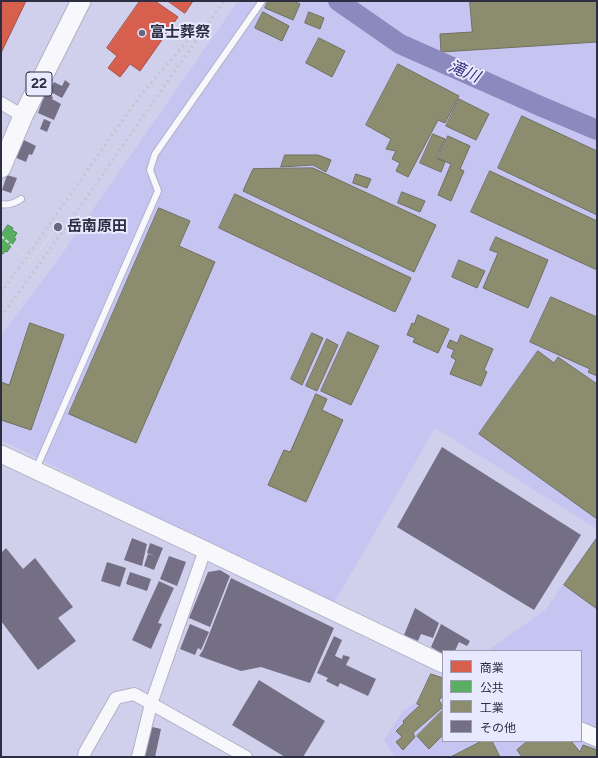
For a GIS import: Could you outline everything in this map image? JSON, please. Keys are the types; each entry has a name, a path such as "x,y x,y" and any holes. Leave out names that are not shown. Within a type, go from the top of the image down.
{"main road":[{"name":"22","path":"1,168 23,116 81,1"}],"street":[{"path":"1,103 23,116"},
{"path":"1,454 442,664"},
{"path":"138,757 151,704 205,550"},
{"path":"84,757 85,752 116,698 134,694 246,757"},
{"path":"582,731 597,738"}],"lane":[{"path":"35,470 158,191 150,170 155,154 262,1"},
{"path":"1,204 13,204 21,199"}],"path":[{"path":"1,236 31,262 53,232"}],"shaded area":[{"path":"238,1 597,1 597,529 435,428 333,605 1,440 1,335 57,261"},
{"path":"597,536 597,757 395,757 384,740 403,711 442,684 442,742 582,742 582,650 488,650 545,610"}],"building: 商業":[{"path":"1,1 26,1 1,53"},
{"name":"富士葬祭","path":"140,1 155,1 178,17 140,71 130,64 120,77 108,68 117,56 107,48"},
{"path":"168,1 193,1 185,13"}],"building: 公共":[{"path":"8,225 17,233 14,238 16,239 7,252 5,251 3,254 1,253 1,235"}],"building: 工業":[{"path":"268,1 293,1 300,4 293,20 265,8"},
{"path":"470,1 597,1 597,42 441,52 440,34 472,32"},
{"path":"263,12 289,26 282,41 255,28"},
{"path":"309,12 324,18 320,29 305,23"},
{"path":"319,38 345,51 332,77 306,63"},
{"path":"398,64 459,96 445,123 438,120 408,177 396,171 400,163 392,159 396,151 386,149 391,139 366,125"},
{"path":"459,99 489,114 476,140 446,126"},
{"path":"522,116 597,151 597,215 498,168"},
{"path":"433,134 445,139 436,158 445,162 441,172 420,163"},
{"path":"448,136 470,146 460,169 464,171 451,201 438,195 451,164 438,158"},
{"path":"285,155 318,155 331,160 326,172 313,165 281,167"},
{"path":"313,168 436,225 414,272 243,191 253,169"},
{"path":"490,171 597,221 597,270 471,212"},
{"path":"356,174 371,179 367,188 353,183"},
{"path":"402,192 425,201 420,212 398,203"},
{"path":"235,194 411,278 395,312 219,228"},
{"path":"159,208 190,221 179,246 215,262 136,443 69,414"},
{"path":"496,237 548,260 528,308 483,288 498,253 490,250"},
{"path":"459,260 485,271 477,288 452,277"},
{"path":"551,297 597,317 597,376 588,372 590,369 530,342"},
{"path":"418,315 449,329 438,353 413,342 415,338 407,335 412,323 414,324"},
{"path":"30,323 64,335 31,430 1,420 1,382 9,385"},
{"path":"348,332 379,346 351,405 321,391"},
{"path":"312,333 323,338 302,385 291,379"},
{"path":"461,335 493,349 484,370 487,372 481,386 450,374 456,360 451,357 454,350 447,347 450,340 457,343"},
{"path":"327,339 338,345 317,391 306,386"},
{"path":"538,351 554,363 558,357 597,384 597,519 479,434"},
{"path":"316,394 327,399 322,410 343,420 306,502 268,485 284,450 290,452"},
{"path":"597,538 597,609 564,585"},
{"path":"431,674 442,678 442,697 439,700 442,708 413,733 415,737 403,750 396,742 402,737 396,731 404,723 403,721 420,705 417,704"},
{"path":"442,711 442,736 429,749 417,736"},
{"path":"480,742 492,742 500,757 451,757"},
{"path":"527,742 572,742 580,752 583,745 597,750 597,757 522,757 517,750"}],"building: その他":[{"path":"65,80 70,84 62,98 49,91 54,82 62,86"},
{"path":"45,93 53,97 52,99 61,104 54,120 38,113"},
{"path":"44,119 51,122 47,132 40,129"},
{"path":"22,139 36,146 32,155 29,154 26,162 14,157"},
{"path":"7,175 17,178 11,193 2,190"},
{"path":"442,447 581,535 534,610 397,527"},
{"path":"132,538 147,544 142,566 124,560"},
{"path":"150,543 163,548 154,570 144,566 148,554 155,556 147,553"},
{"path":"6,548 23,569 35,558 73,607 58,618 76,641 38,670 1,621 1,553"},
{"path":"169,556 186,562 177,586 160,579"},
{"path":"107,562 126,568 120,587 101,581"},
{"path":"220,570 230,576 210,627 189,618 208,572"},
{"path":"130,572 151,579 147,591 126,584"},
{"path":"231,578 334,628 310,683 261,667 241,671 199,656 203,650"},
{"path":"159,581 174,588 158,623 162,624 151,649 132,640"},
{"path":"415,608 439,623 433,638 421,634 418,641 404,635"},
{"path":"190,624 209,632 201,650 198,648 195,655 180,649"},
{"path":"441,624 470,641 467,646 459,642 455,650 442,650 442,653 431,647"},
{"path":"334,636 342,640 335,656 342,659 343,655 350,657 346,665 376,679 368,696 340,683 338,687 326,681 328,678 317,673"},
{"path":"259,680 325,721 303,757 285,757 232,725"},
{"path":"148,726 161,729 155,757 140,757"}],"waterway":[{"name":"滝川","path":"338,1 400,44 597,130"}],"railway":[{"path":"1,317 224,1"},
{"path":"1,293 139,97 202,24"}],"place":[{"name":"富士葬祭","path":"142,33"},
{"name":"岳南原田","path":"58,227"}]}
